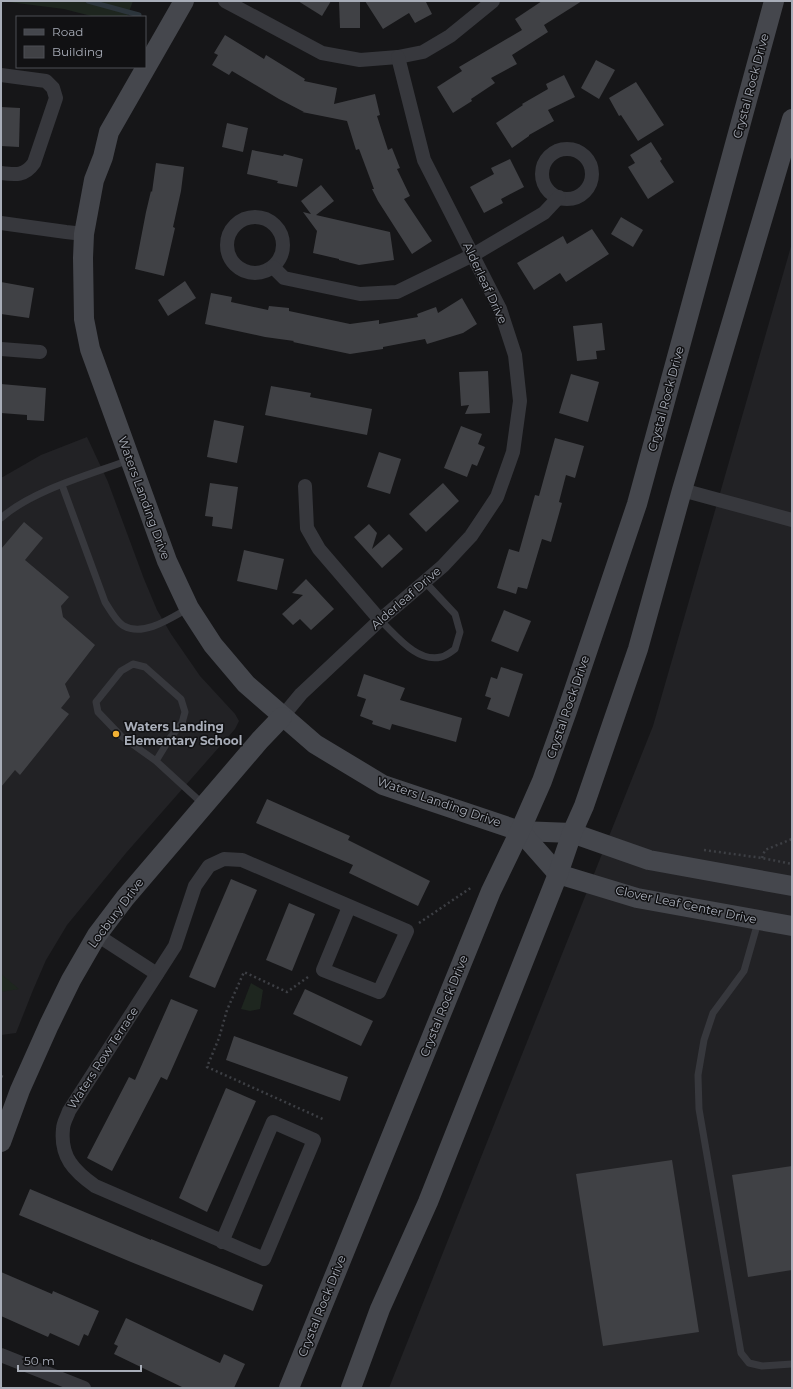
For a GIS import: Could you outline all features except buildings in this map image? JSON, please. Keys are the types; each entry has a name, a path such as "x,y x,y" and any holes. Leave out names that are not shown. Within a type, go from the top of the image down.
{"main road":[{"name":"Waters Landing Drive","path":"146,67 184,1"},
{"name":"Crystal Rock Drive","path":"289,1388 490,891 520,831 542,781 567,711 637,504 774,1"},
{"name":"Waters Landing Drive","path":"146,68 109,132 103,157 94,180 84,234 84,319 90,349 129,460 167,561 189,608 213,645 246,684 282,717 315,744 382,785 520,831"},
{"path":"351,1388 380,1309 428,1202 558,874 572,833 584,806 638,649 682,490 792,119"},
{"name":"Locbury Drive","path":"1,1142 20,1090 50,1024 71,980 97,934 125,898 260,740 282,717"},
{"path":"520,831 572,833 649,860 792,886"},
{"path":"520,831 558,874"},
{"name":"Clover Leaf Center Drive","path":"558,874 637,898 792,926"}],"street":[{"path":"225,1 322,53 360,60 398,57 423,52 450,36 493,1"},
{"name":"Alderleaf Drive","path":"282,717 300,694 380,620 443,566 471,536 497,497 513,452 520,401 515,355 500,310 424,160 398,57"},
{"path":"1,75 46,81 53,88 56,98 34,163 29,171 20,174 1,173"},
{"path":"273,267 284,278 360,294 397,292 472,255 544,213 559,197"},
{"path":"1,223 84,234"},
{"path":"1,349 40,352"},
{"path":"305,486 307,528 320,549 380,620"},
{"path":"682,490 792,520"},
{"name":"Waters Row Terrace","path":"222,1242 273,1122 314,1140 264,1259 222,1242 95,1186 78,1174 68,1160 63,1144 63,1128 68,1111 175,946 195,886 209,866 224,859 242,860 407,932"},
{"path":"349,907 323,970 379,992 407,932"},
{"path":"97,934 157,974"},
{"path":"1,1355 84,1388"}],"lane":[{"path":"1,518 10,510 27,500 129,460"},
{"path":"62,485 105,602 112,614 123,626 137,630 154,626 189,608"},
{"path":"380,620 406,644 424,657 442,657 455,650 460,632 456,614 425,582"},
{"path":"156,762 170,738 182,722 185,712 182,699 145,667 133,664 121,671 96,702 98,712 121,736 156,762 205,805"},
{"path":"759,920 744,971 713,1013 704,1040 698,1075 699,1109 742,1353 749,1363 762,1366 792,1364"}],"path":[{"path":"762,858 765,850 792,839"},
{"path":"704,850 762,858 792,864"},
{"path":"407,932 474,886"},
{"path":"308,977 287,992 244,972 227,1010 219,1038 207,1067 325,1120"}],"shaded area":[{"path":"1,1 133,1 127,16 91,16 64,9"},
{"path":"792,243 792,1388 389,1388 653,726"},
{"name":"Waters Landing Elementary School","path":"87,437 108,482 157,610 171,634 200,676 235,714 239,721 235,729 126,853 67,925 46,960 16,1033 1,1035 1,478 41,455"},
{"path":"1,974 19,989 1,992"},
{"path":"251,983 263,990 260,1009 250,1011 241,1009"}],"waterway":[{"path":"88,1 139,15"}],"place":[{"name":"Waters Landing Elementary School","path":"116,734"}]}
